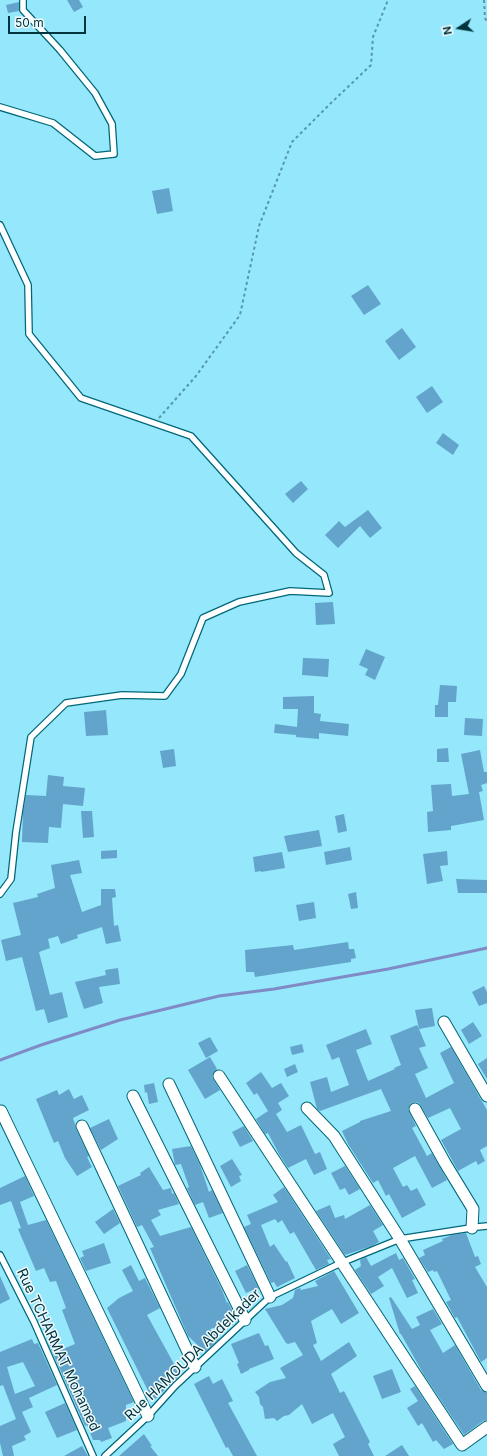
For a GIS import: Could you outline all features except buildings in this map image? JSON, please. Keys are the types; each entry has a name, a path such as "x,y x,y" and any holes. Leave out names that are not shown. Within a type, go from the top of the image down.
{"street":[{"path":"444,1022 487,1096"},
{"path":"219,1076 462,1445 487,1427"},
{"path":"169,1084 270,1297"},
{"path":"133,1096 245,1320"},
{"path":"307,1108 334,1136 400,1239 487,1386"},
{"path":"415,1109 473,1209 472,1228"},
{"path":"1,1111 148,1416"},
{"path":"82,1126 195,1367"}],"lane":[{"path":"0,107 53,123 95,156 114,154 112,124 96,93 60,50 23,10 23,0"},
{"path":"0,225 28,285 29,334 81,398 191,436 296,553 324,575 329,593 290,591 239,602 203,618 181,674 165,696 122,695 66,703 30,737 16,832 11,879 0,894"},
{"name":"Rue HAMOUDA Abdelkader","path":"105,1456 148,1416 175,1386 270,1297 342,1262 400,1239 487,1226"},
{"name":"Rue TCHARMAT Mohamed","path":"0,1255 34,1322 93,1456"}],"path":[{"path":"155,424 196,376 240,315 259,226 292,142 371,65 372,37 388,0"},
{"path":"484,0 485,18 487,22"}],"waterway":[{"path":"0,1060 41,1045 120,1020 219,996 274,989 388,969 487,948"}]}
